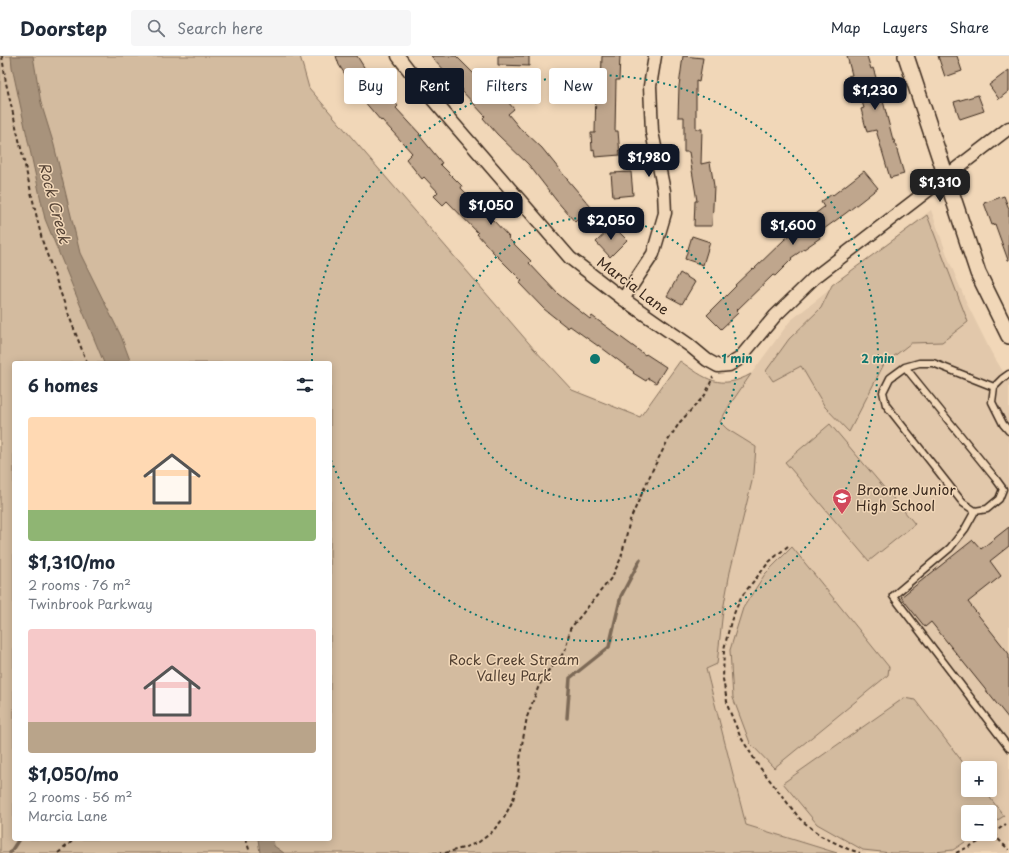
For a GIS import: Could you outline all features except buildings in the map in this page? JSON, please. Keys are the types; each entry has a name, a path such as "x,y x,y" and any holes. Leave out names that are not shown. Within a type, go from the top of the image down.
{"street":[{"name":"Marcia Lane","path":"398,56 421,86 570,258 623,299 707,360 718,366"},
{"path":"623,299 653,254 665,213 664,191 652,132 650,86 655,56"},
{"path":"906,56 978,273 1009,336"},
{"path":"718,366 729,365 739,359 775,316 814,278 1009,128"}],"lane":[{"path":"905,367 1003,489 999,499 987,509 975,511 963,503 886,405 883,392 890,378 905,367 933,362 994,387"},
{"path":"1009,374 994,387 992,402 1003,424 1009,432"},
{"path":"975,511 965,529 950,548 893,596 1009,748"}],"path":[{"path":"2,56 6,83 42,240 86,361"},
{"path":"445,853 479,842 491,833 504,818 513,800 519,776 521,750 527,717 538,688 547,672 559,660 566,648 570,629 612,577 621,558 630,520 653,469 667,442 680,422 705,395 718,366"},
{"path":"788,546 768,562 741,596 731,621 724,649 723,679 728,707 740,736 758,765 800,819 821,836 860,853"},
{"path":"997,830 1006,824"},
{"path":"997,837 1009,850"},
{"path":"58,853 73,841"},
{"path":"247,841 250,853"},
{"path":"956,853 981,841"},
{"path":"433,853 441,853"}],"shaded area":[{"name":"Broome Junior High School","path":"931,210 950,263 968,306 991,352 1009,381 1009,853 837,853 746,825 670,532 697,464 729,406 790,321"}],"green space":[{"name":"Rock Creek Stream Valley Park","path":"0,56 300,56 309,88 534,349 572,390 640,417 680,361 706,378 714,381 730,382 751,374 720,422 727,429 756,447 754,473 730,572 723,610 717,664 706,669 746,825 837,853 0,853"},
{"path":"927,215 968,322 942,342 911,343 884,364 849,432 825,407 801,366 773,381 766,371 789,339 821,308 832,285"},
{"path":"830,424 915,524 869,561 785,462"},
{"path":"792,547 889,667 888,675 774,768 750,743 733,698 730,650 743,608 765,574"},
{"path":"904,698 915,700 962,761 961,797 989,797 996,805 961,805 961,841 966,841 953,850 928,853 891,853 863,850 817,824 783,783"},
{"path":"997,807 1004,816 997,820"}],"water":[{"name":"Rock Creek","path":"11,56 33,56 41,103 54,145 80,253 121,336 130,361 103,361 45,219 12,67"},
{"path":"258,841 273,841 274,846 284,853 260,853"}],"waterway":[{"path":"567,718 570,678 609,647 621,596 640,560"},
{"path":"10,853 18,841"}],"place":[{"name":"Broome Junior High School","path":"842,515"}]}
